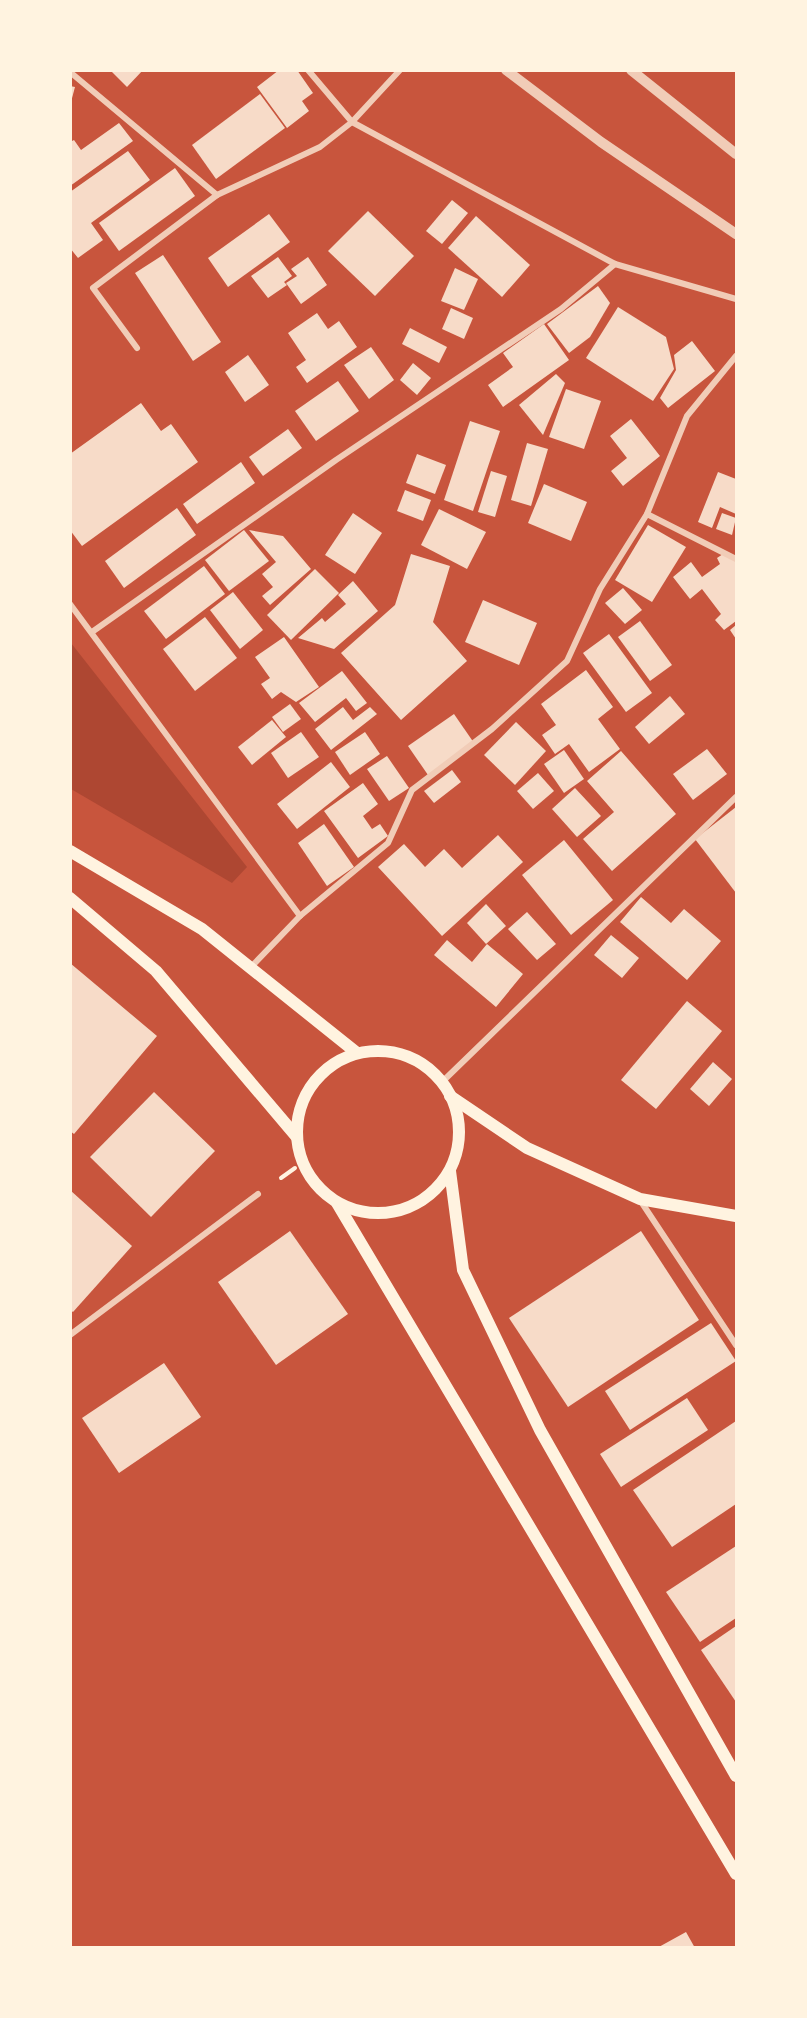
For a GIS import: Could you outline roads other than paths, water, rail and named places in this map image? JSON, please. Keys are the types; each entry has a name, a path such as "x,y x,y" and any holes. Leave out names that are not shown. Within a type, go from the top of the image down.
{"main road":[{"path":"70,851 202,929 357,1053"},
{"path":"70,898 156,971 296,1136"},
{"path":"337,1203 361,1212 388,1213 404,1209 433,1192 450,1171 458,1147 458,1121 450,1096 434,1074 411,1058 384,1052 357,1053 332,1065 312,1084 301,1107 296,1136 303,1163 317,1186 337,1203 736,1874"},
{"path":"450,1096 526,1148 640,1199 736,1216"},
{"path":"450,1171 463,1270 540,1430 736,1776"}],"street":[{"path":"308,70 352,122 615,264 736,299"},
{"path":"136,348 93,288 217,195 320,147 352,122 400,70"},
{"path":"506,70 601,142 736,234"},
{"path":"630,70 736,154"},
{"path":"70,72 217,195"},
{"path":"92,632 336,460 561,309 615,264"},
{"path":"251,967 300,916 388,843 412,790 492,729 567,661 600,589 647,514 687,416 736,356"},
{"path":"647,514 736,559"},
{"path":"70,604 300,916"},
{"path":"441,1083 736,797"},
{"path":"70,1335 258,1194"},
{"path":"640,1199 736,1345"}]}
